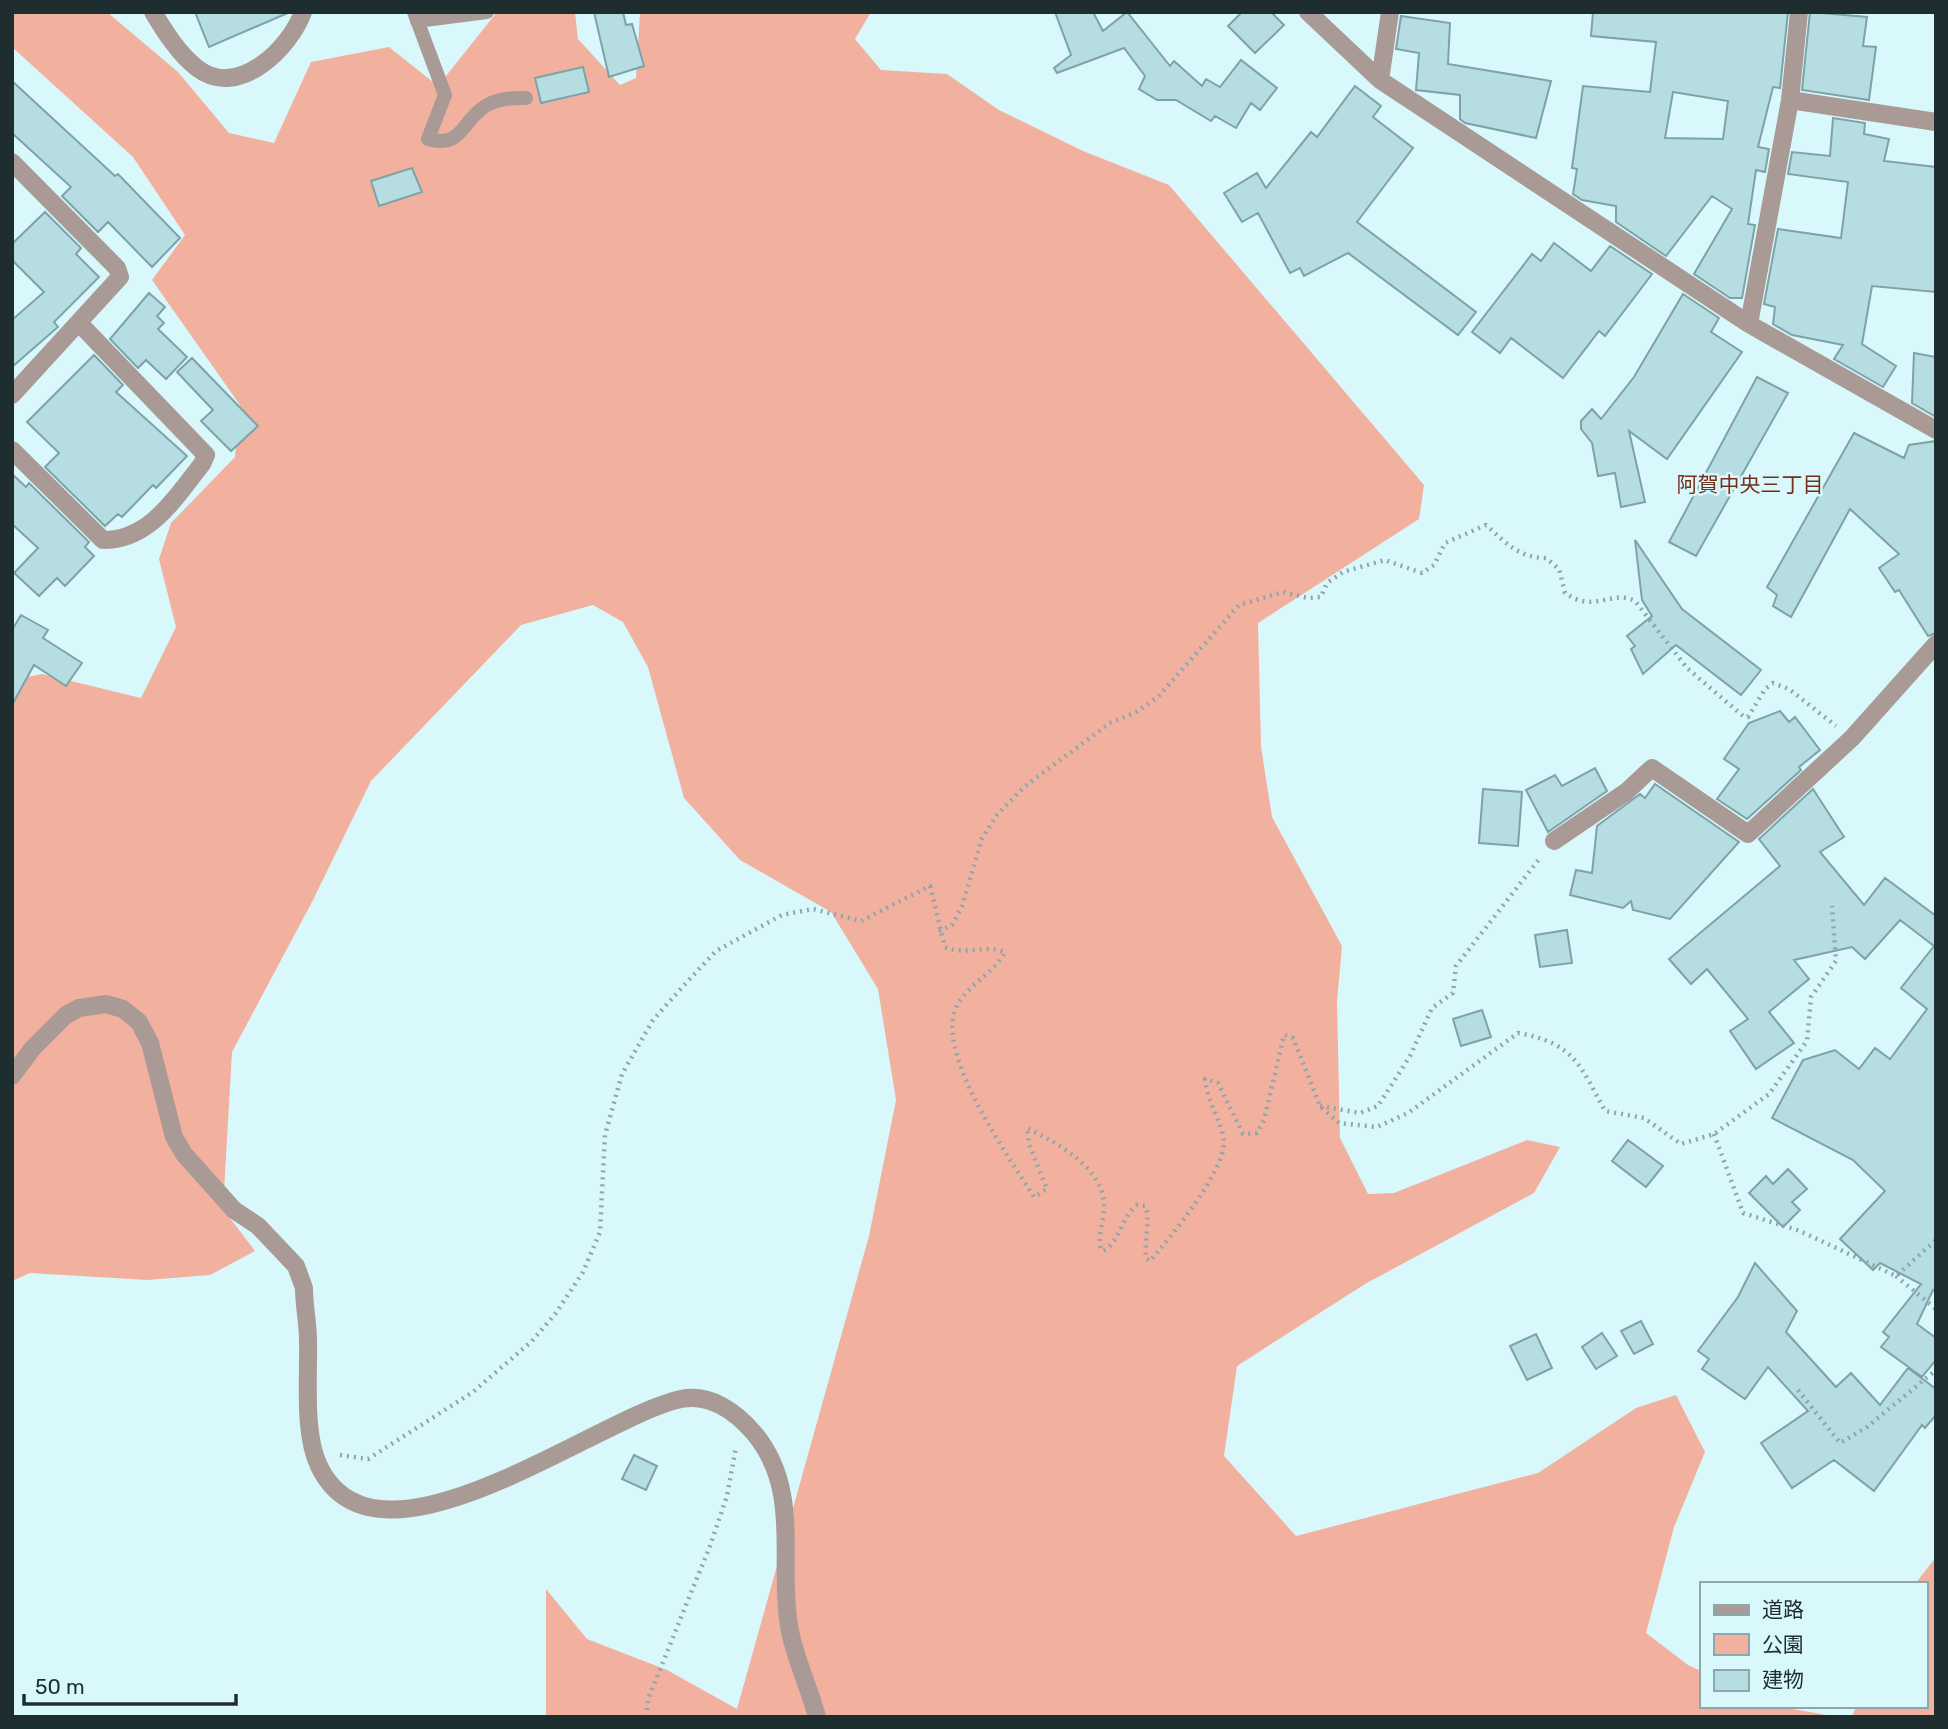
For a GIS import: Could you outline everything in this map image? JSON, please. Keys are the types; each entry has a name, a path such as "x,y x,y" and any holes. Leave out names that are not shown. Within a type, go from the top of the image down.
{"street":[{"path":"153,12 172,41 199,70 228,78 257,68 280,51 296,32 303,12"},
{"path":"1308,12 1380,80 1749,324 1936,430"},
{"path":"1380,80 1390,12"},
{"path":"1749,324 1790,100 1799,12"},
{"path":"1790,100 1936,122"},
{"path":"12,162 117,268 120,277 12,395"},
{"path":"12,450 103,540 122,540 144,530 202,464 206,455 79,323"},
{"path":"1554,841 1626,792 1652,768 1748,834 1852,738 1936,644"},
{"path":"12,1076 32,1049 66,1015 79,1008 106,1004 123,1009 139,1022 158,1070 174,1137 184,1154 234,1210 258,1226 296,1266 304,1288 313,1449 319,1466 341,1494 356,1505 390,1508 432,1502 481,1489 682,1398 722,1405 743,1423 769,1454 780,1484 788,1537 789,1627 817,1717"}],"lane":[{"path":"487,12 415,17 445,94 428,139 441,143 458,136 486,106 503,98 526,98"}],"path":[{"path":"939,931 952,925 962,906 975,855 997,815 1024,787 1062,758 1110,723 1136,712 1158,697 1239,606 1283,592 1308,598 1321,597 1327,583 1343,572 1385,559 1422,573 1434,565 1445,543 1486,526 1514,551 1533,558 1546,558 1559,569 1565,593 1578,602 1595,603 1626,596 1635,601 1687,668 1743,716 1748,716 1765,689 1773,683 1788,689 1852,738"},
{"path":"1320,1106 1360,1113 1378,1106 1410,1056 1432,1008 1453,993 1456,966 1554,841"},
{"path":"313,1449 354,1458 368,1459 379,1455 473,1392 532,1340 556,1313 583,1272 600,1232 605,1135 622,1074 653,1020 716,951 782,915 813,909 848,919 870,919 925,886 930,886 945,947 953,950 994,948 1004,952 1000,961 964,996 954,1012 953,1028 964,1075 993,1136 1034,1196 1047,1189 1029,1144 1027,1128 1065,1150 1100,1183 1105,1205 1100,1239 1102,1251 1109,1247 1132,1208 1137,1205 1144,1206 1148,1212 1144,1242 1146,1258 1150,1261 1220,1165 1224,1140 1207,1098 1205,1079 1219,1083 1243,1134 1257,1133 1264,1120 1284,1035 1293,1038 1320,1106 1339,1123 1377,1127 1408,1113 1518,1033 1550,1039 1579,1063 1605,1111 1644,1118 1681,1144 1714,1134 1769,1094 1807,1041 1811,997 1836,961 1832,906"},
{"path":"1714,1134 1743,1213 1800,1231 1896,1276 1936,1309"},
{"path":"1896,1276 1936,1240"},
{"path":"1798,1390 1840,1443 1867,1427 1936,1370"},
{"path":"646,1717 648,1699 692,1594 727,1496 743,1423"}],"green space":[{"path":"12,12 107,12 178,72 229,133 274,143 311,62 389,47 438,86 497,12 575,12 578,39 620,85 636,78 640,12 871,12 855,39 881,70 947,74 999,110 1083,151 1169,185 1424,485 1419,519 1258,623 1261,747 1272,817 1342,946 1337,1002 1340,1138 1368,1194 1394,1193 1527,1140 1560,1147 1534,1193 1365,1284 1237,1366 1224,1456 1296,1536 1538,1473 1636,1408 1676,1395 1705,1452 1674,1527 1646,1633 1688,1665 1700,1671 1700,1708 1788,1708 1838,1717 546,1717 546,1589 587,1639 667,1670 737,1709 869,1236 896,1100 878,989 831,912 740,860 684,798 648,667 623,622 593,605 521,625 371,781 313,900 232,1052 223,1209 255,1251 210,1275 147,1280 30,1273 12,1281 12,680 42,674 141,698 176,627 159,559 171,523 235,457 240,405 152,280 185,235 133,157 12,47"},
{"path":"1936,1557 1936,1717 1852,1717 1855,1708 1927,1708 1927,1582 1917,1582"}],"building":[{"path":"195,12 290,12 209,47"},
{"path":"594,12 623,12 626,25 632,24 644,66 609,77"},
{"path":"1055,12 1093,12 1103,31 1127,12 1170,66 1174,61 1202,86 1206,79 1220,87 1241,60 1277,88 1260,110 1251,103 1236,128 1215,116 1211,121 1176,100 1157,100 1139,89 1145,76 1124,48 1057,73 1054,68 1071,55"},
{"path":"1242,12 1271,12 1284,25 1255,53 1228,26"},
{"path":"1593,12 1788,12 1780,88 1773,87 1758,147 1769,149 1765,172 1756,170 1748,224 1755,225 1742,298 1730,298 1694,274 1732,209 1712,196 1666,256 1616,222 1616,206 1582,200 1573,194 1577,169 1572,168 1583,86 1650,92 1656,42 1591,36","holes":["1673,92 1728,101 1723,139 1665,138"]},
{"path":"1810,12 1867,17 1863,46 1876,47 1869,100 1802,90"},
{"path":"1401,16 1450,23 1448,64 1551,81 1536,138 1465,123 1460,119 1460,95 1416,90 1419,53 1396,49"},
{"path":"583,67 589,92 541,103 535,78"},
{"path":"12,81 115,176 118,174 180,238 152,267 108,222 98,232 62,196 71,187 12,133"},
{"path":"1355,86 1381,106 1373,117 1413,148 1357,222 1476,312 1458,335 1348,253 1304,276 1300,268 1290,273 1258,213 1242,222 1224,193 1257,173 1266,188 1311,132 1317,137"},
{"path":"1833,118 1865,123 1864,134 1889,139 1884,161 1936,167 1936,292 1872,286 1862,344 1896,366 1883,387 1834,359 1843,345 1792,335 1773,324 1775,307 1764,304 1778,229 1841,238 1848,182 1788,174 1792,152 1830,156"},
{"path":"412,168 422,192 379,206 371,181"},
{"path":"45,212 81,248 76,254 99,277 54,322 58,327 12,367 12,320 44,292 12,260 12,244"},
{"path":"1554,243 1591,271 1610,246 1652,274 1605,336 1599,331 1563,378 1511,338 1500,353 1472,332 1532,254 1541,261"},
{"path":"149,293 165,307 157,316 164,323 158,329 187,357 166,379 146,360 138,368 110,339"},
{"path":"1683,294 1719,318 1711,332 1742,352 1667,459 1629,431 1645,502 1621,507 1615,473 1598,476 1592,443 1581,429 1581,421 1592,409 1601,419 1634,377"},
{"path":"1914,353 1936,357 1936,417 1912,403"},
{"path":"94,355 123,385 116,392 187,456 156,488 153,485 122,517 118,514 105,526 45,467 59,453 27,422"},
{"path":"192,358 258,426 231,451 201,421 213,410 177,372"},
{"path":"1757,377 1788,393 1696,556 1669,542"},
{"path":"1854,433 1904,458 1909,445 1936,441 1936,633 1928,636 1899,590 1895,592 1879,568 1899,554 1850,509 1791,617 1773,606 1777,595 1767,587"},
{"path":"12,474 26,487 29,483 89,542 85,547 94,556 65,586 57,578 39,596 14,573 38,548 12,524"},
{"path":"1635,540 1682,609 1761,670 1741,695 1676,645 1643,674 1631,649 1635,646 1627,636 1652,616 1642,600"},
{"path":"21,615 48,630 43,638 82,663 66,686 34,665 12,705 12,630"},
{"path":"1780,711 1789,722 1795,717 1820,750 1747,819 1717,799 1739,769 1724,759 1749,723"},
{"path":"1595,768 1607,791 1548,832 1526,790 1555,775 1562,786"},
{"path":"1655,784 1739,842 1670,919 1633,910 1631,901 1623,908 1570,895 1576,870 1592,873 1597,826 1640,794 1645,798"},
{"path":"1483,789 1522,792 1518,846 1479,843"},
{"path":"1813,789 1844,837 1820,852 1864,905 1885,878 1936,916 1936,1291 1933,1290 1917,1324 1936,1338 1936,1360 1922,1377 1881,1347 1889,1337 1883,1332 1921,1284 1880,1263 1873,1270 1840,1239 1885,1191 1853,1160 1772,1118 1803,1060 1835,1050 1859,1069 1875,1048 1890,1059 1927,1009 1901,988 1934,946 1900,920 1865,959 1852,947 1794,960 1809,979 1769,1012 1794,1043 1756,1069 1730,1031 1748,1019 1707,969 1691,984 1669,959 1780,866 1759,839"},
{"path":"1567,930 1572,963 1540,967 1535,935"},
{"path":"1482,1010 1491,1037 1461,1046 1453,1019"},
{"path":"1628,1140 1663,1166 1646,1187 1612,1161"},
{"path":"1788,1169 1807,1189 1792,1202 1800,1210 1783,1227 1749,1193 1766,1176 1773,1184"},
{"path":"1755,1263 1797,1311 1786,1332 1836,1387 1851,1373 1880,1405 1908,1368 1936,1389 1936,1415 1925,1428 1922,1425 1874,1491 1834,1460 1792,1488 1761,1443 1808,1411 1768,1367 1745,1399 1702,1369 1709,1359 1698,1351 1738,1297"},
{"path":"1641,1321 1653,1344 1634,1354 1621,1331"},
{"path":"1602,1333 1617,1356 1596,1369 1582,1347"},
{"path":"1536,1334 1552,1368 1527,1380 1510,1346"},
{"path":"634,1455 657,1466 646,1490 622,1479"}],"district":[{"name":"阿賀中央三丁目","path":"1750,485"}]}
